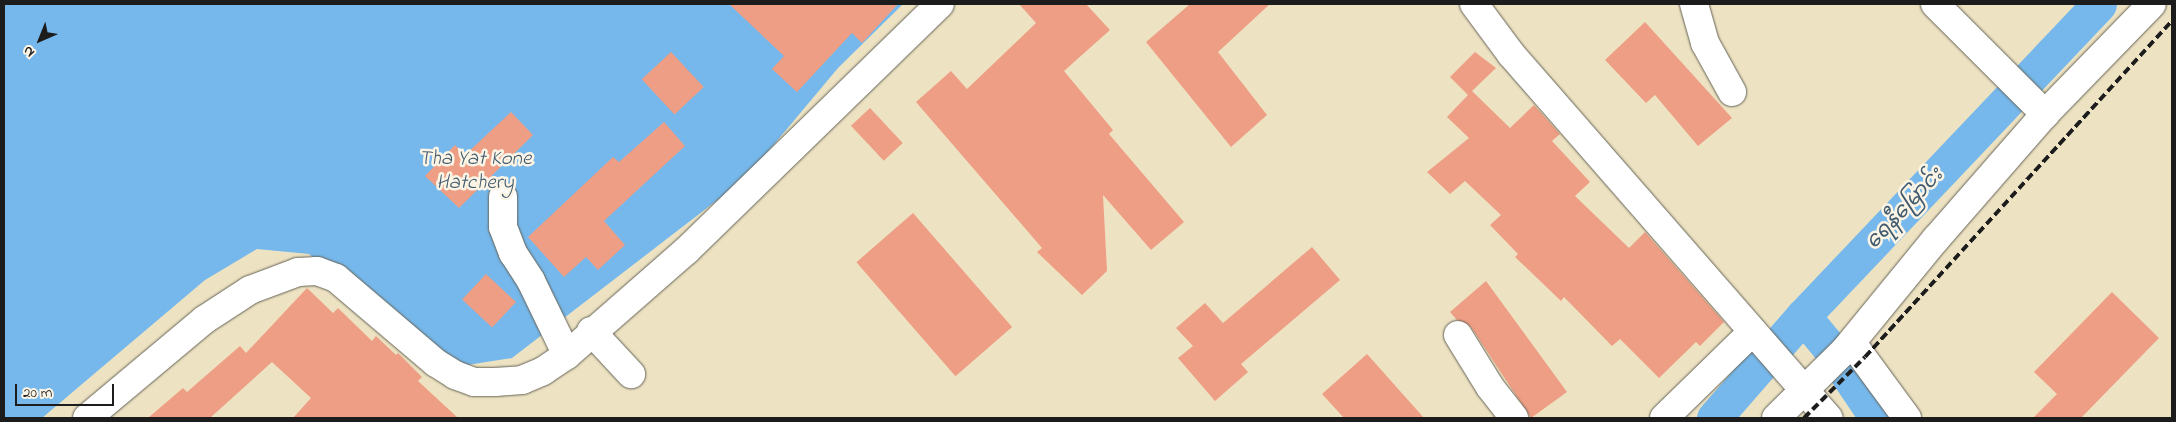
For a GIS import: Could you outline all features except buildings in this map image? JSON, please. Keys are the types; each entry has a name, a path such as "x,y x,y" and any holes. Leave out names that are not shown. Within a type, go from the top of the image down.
{"street":[{"path":"87,418 204,320 250,290 298,272 317,271 336,278 436,363 456,376 474,382 522,380 543,371 567,355 591,331 686,251 940,4"},
{"path":"1474,4 1511,54 1758,337 1806,381 1827,418"},
{"path":"1694,4 1705,44 1732,92"},
{"path":"1935,4 2045,114"},
{"path":"1776,418 1806,381 1849,346 1936,239 2045,114 2152,4"},
{"path":"503,197 503,227 513,253 531,281 567,355"},
{"path":"591,331 631,374"},
{"path":"1458,335 1490,387 1514,418"},
{"path":"1664,418 1758,337"},
{"path":"1849,346 1907,418"}],"water":[{"name":"Tha Yat Kone Hatchery","path":"4,4 903,4 838,68 746,178 512,358 461,366 349,288 309,254 257,249 205,280 42,418 4,418"}],"waterway":[{"name":"ရေနီမြောင်း","path":"1714,418 1803,316 2099,4"},
{"path":"1803,316 1829,347 1877,418"}],"railway":[{"path":"1804,418 1865,357 2172,21"}]}
